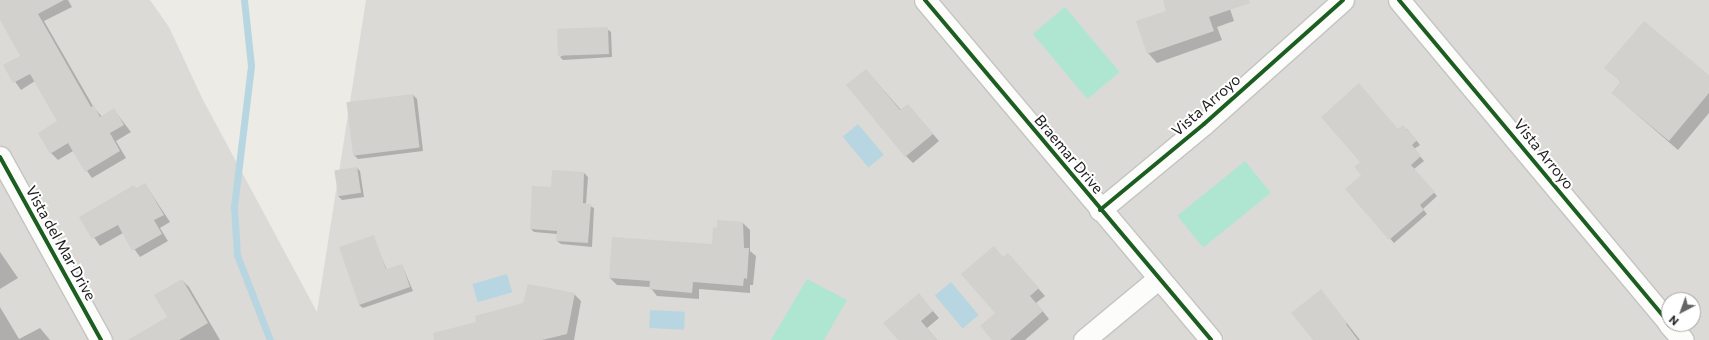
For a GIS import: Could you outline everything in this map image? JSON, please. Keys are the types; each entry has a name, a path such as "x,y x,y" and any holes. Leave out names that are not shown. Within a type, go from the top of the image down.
{"street":[{"name":"Braemar Drive","path":"925,0 1100,210 1211,340"},
{"name":"Vista Arroyo","path":"1100,210 1204,124 1343,0"},
{"name":"Vista Arroyo","path":"1399,0 1661,314"},
{"name":"Vista del Mar Drive","path":"0,157 101,340"},
{"path":"1084,340 1159,278"},
{"name":"Vista Arroyo","path":"1676,332 1683,340"}],"shaded area":[{"path":"0,0 150,0 169,27 202,98 317,312 366,0 1709,0 1709,340 0,340"}],"green space":[{"path":"1065,7 1120,72 1087,99 1033,34"},
{"path":"1245,161 1271,193 1203,248 1177,216"},
{"path":"807,279 847,300 824,340 771,340"}],"water":[{"path":"858,124 884,155 868,167 843,137"},
{"path":"507,274 512,292 478,302 472,284"},
{"path":"951,282 979,315 963,328 935,295"},
{"path":"650,310 685,312 684,330 649,328"}],"building":[{"path":"0,0 64,0 38,14 91,107 94,105 100,117 114,108 124,125 110,133 120,151 85,172 68,143 50,154 38,133 57,121 30,74 13,83 3,65 20,56 0,20"},
{"path":"1163,0 1249,0 1250,3 1209,17 1214,31 1147,54 1136,21 1166,11"},
{"path":"1644,21 1709,75 1709,93 1669,141 1611,93 1621,82 1604,68"},
{"path":"608,27 609,54 558,56 557,29"},
{"path":"866,69 900,110 908,104 933,134 905,157 846,85"},
{"path":"1359,83 1398,129 1403,125 1417,140 1412,145 1421,156 1411,165 1435,192 1420,205 1424,210 1389,240 1345,189 1361,175 1354,167 1360,162 1321,117"},
{"path":"413,94 420,148 353,156 346,102"},
{"path":"357,167 361,193 338,196 334,171"},
{"path":"552,170 584,172 583,203 591,204 588,243 556,241 557,231 530,229 532,186 551,187"},
{"path":"145,183 164,215 154,220 162,234 132,251 118,225 92,239 79,217 134,185 136,188"},
{"path":"717,220 743,222 744,248 749,248 747,279 744,278 743,286 693,282 692,293 649,289 650,281 609,278 612,237 712,244 713,227 717,228"},
{"path":"374,235 386,269 402,264 410,287 359,305 339,247"},
{"path":"994,246 1003,257 1008,253 1039,288 1030,296 1043,311 1010,340 992,340 980,326 995,313 961,274"},
{"path":"182,279 208,323 179,340 128,340 167,317 154,295"},
{"path":"528,284 575,293 567,334 542,340 434,340 433,333 476,322 475,316 523,303"},
{"path":"1321,289 1358,340 1313,340 1291,313"},
{"path":"919,293 933,311 921,321 937,340 898,340 883,323"}],"waterway":[{"path":"244,0 251,66 234,207 237,255 270,340"}],"cycle path":[{"path":"925,0 1211,340"},
{"path":"1100,210 1204,124 1343,0"},
{"path":"1399,0 1661,313"},
{"path":"0,157 101,340"}]}
